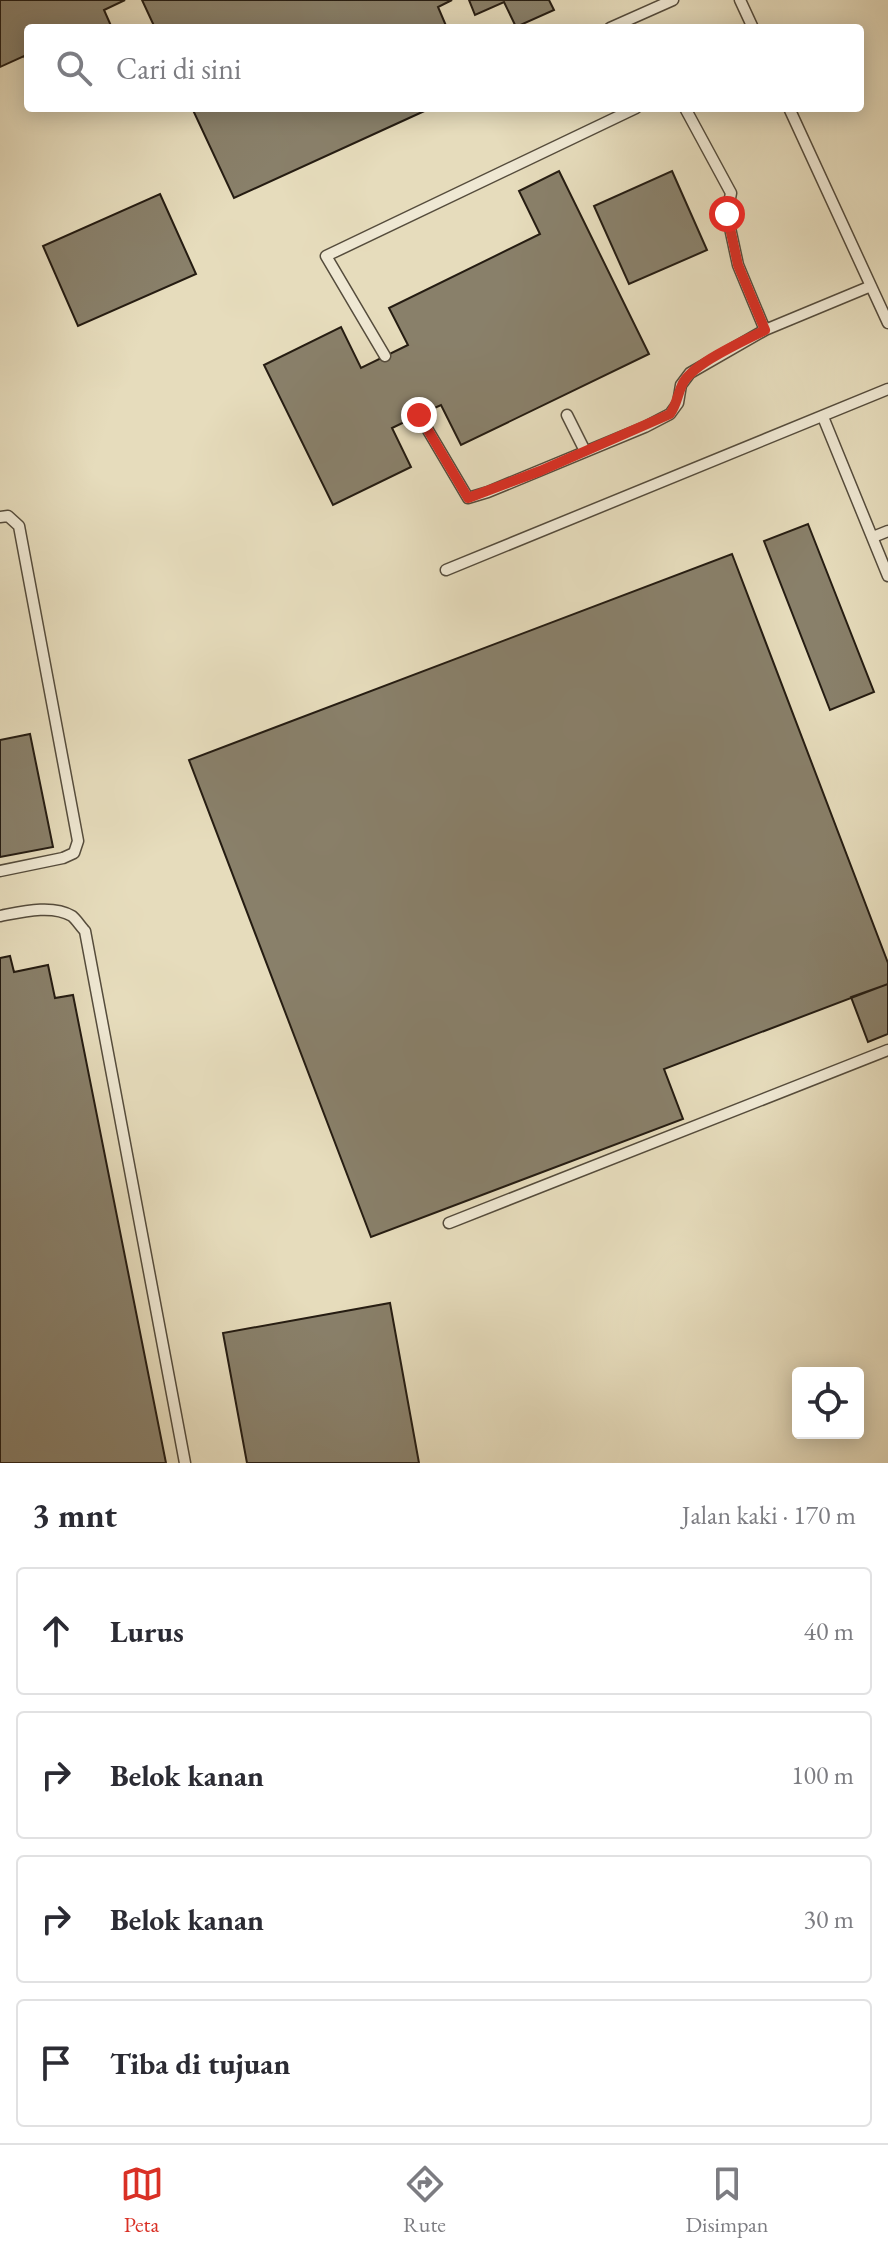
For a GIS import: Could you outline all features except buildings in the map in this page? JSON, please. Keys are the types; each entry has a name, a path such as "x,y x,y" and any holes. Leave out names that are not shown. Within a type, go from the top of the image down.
{"lane":[{"path":"619,24 673,0"},
{"path":"740,0 751,24"},
{"path":"385,356 326,256 628,112"},
{"path":"687,112 731,193 727,214 738,265 765,330"},
{"path":"791,112 888,323"},
{"path":"419,415 468,498 670,414 678,403 681,385 690,373 765,330 871,286"},
{"path":"446,570 888,389"},
{"path":"567,415 585,451"},
{"path":"823,417 888,576"},
{"path":"0,517 8,516 19,526 78,841 74,853 63,858 0,871"},
{"path":"873,537 888,531"},
{"path":"0,916 22,911 49,911 72,916 85,931 185,1463"},
{"path":"449,1223 888,1050"}],"route":[{"path":"419,415 468,498 540,471 670,414 678,403 681,385 690,373 765,330 738,265 727,214"}]}
